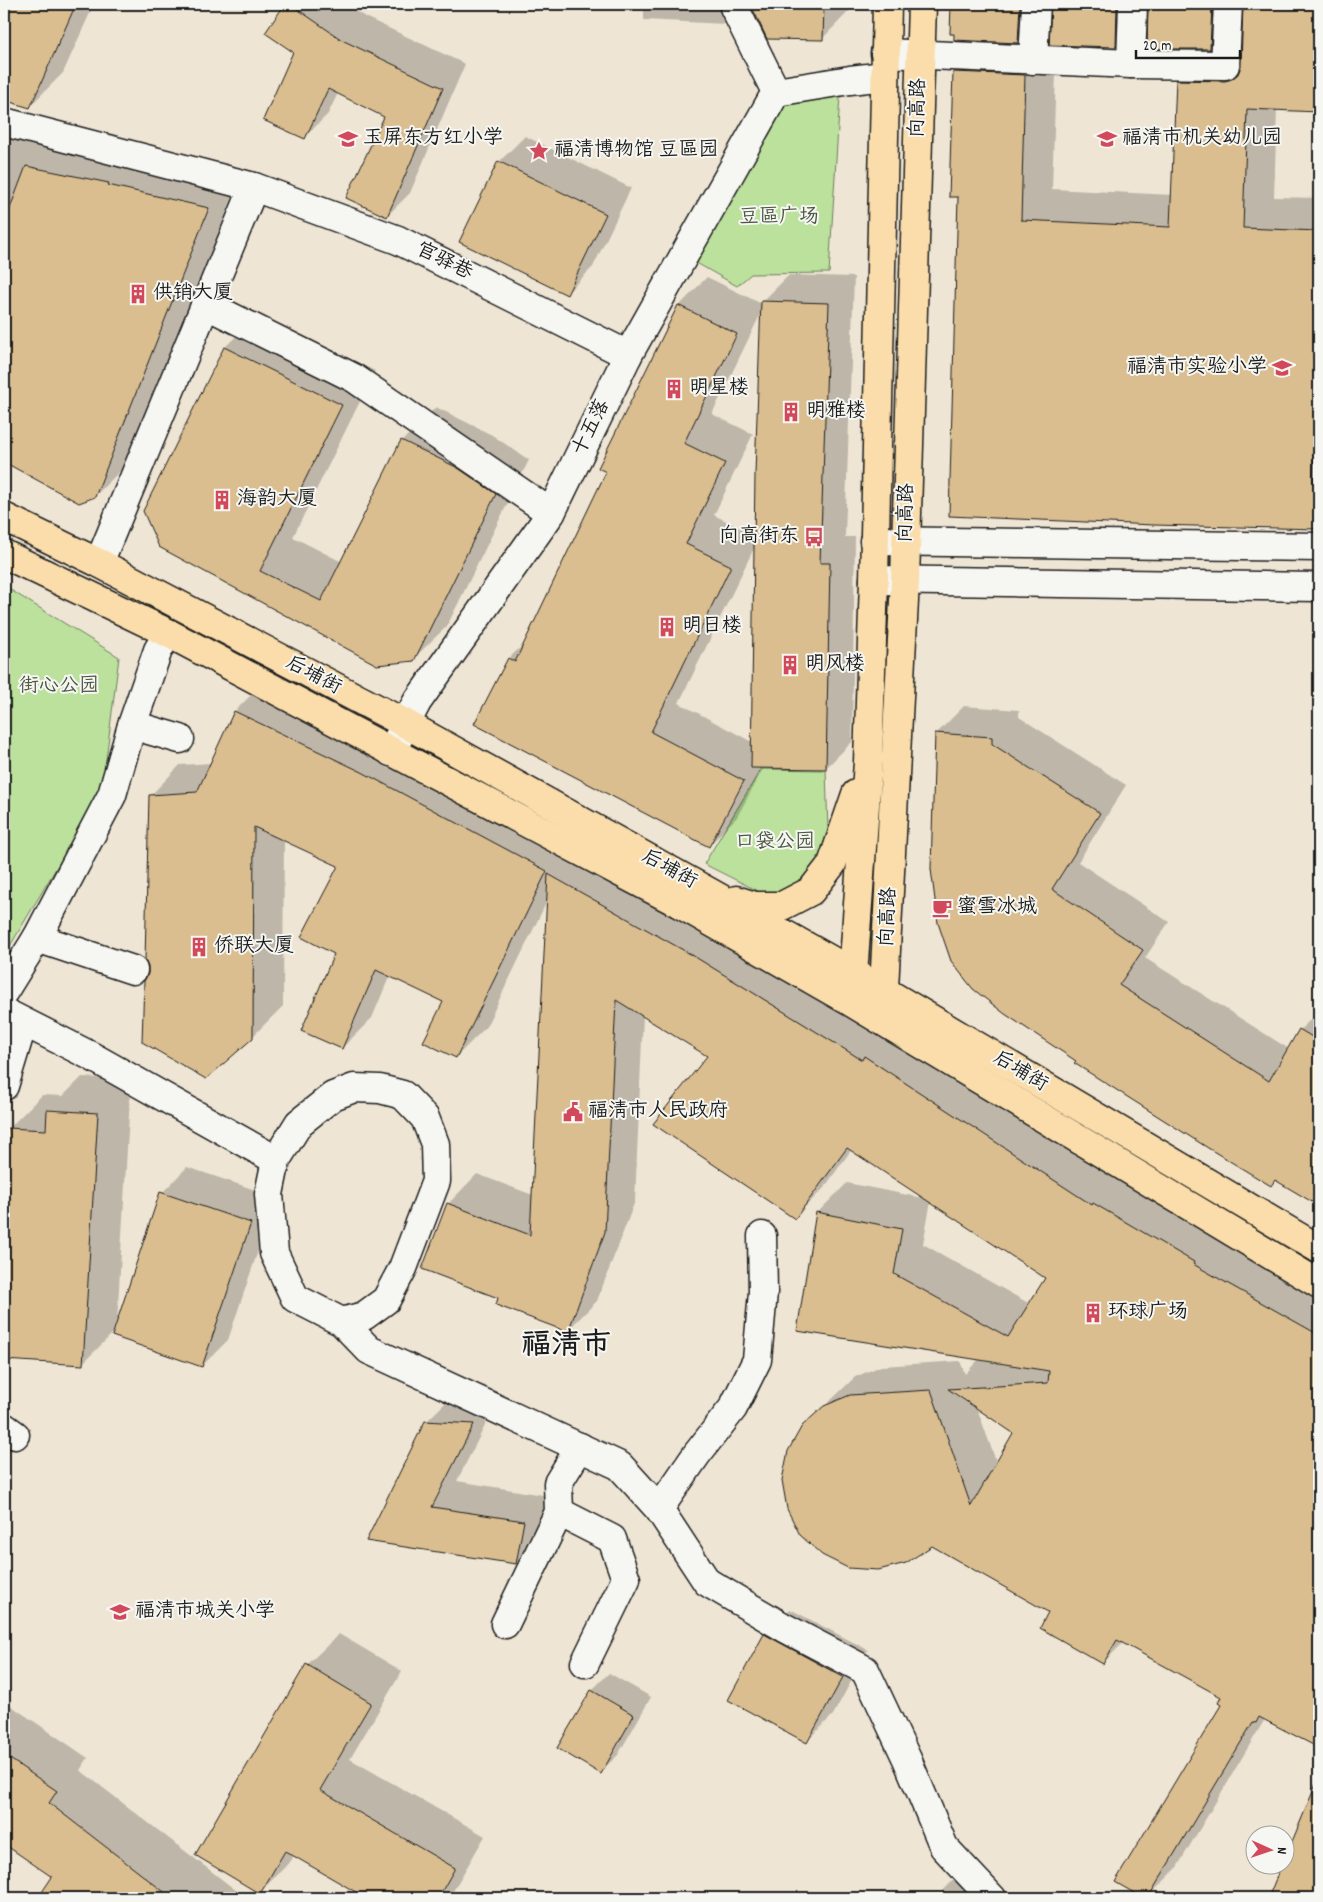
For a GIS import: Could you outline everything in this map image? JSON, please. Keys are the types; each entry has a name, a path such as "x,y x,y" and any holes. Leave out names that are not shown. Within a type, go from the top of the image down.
{"main road":[{"name":"向高路","path":"852,1002 868,762 887,4"},
{"name":"向高路","path":"882,1022 905,581 922,4"},
{"name":"后埔街","path":"4,517 99,563 406,724 854,972 1319,1249"},
{"name":"后埔街","path":"4,554 168,633 680,904 852,1002 882,1022 1319,1284"},
{"name":"向高路","path":"705,890 755,906 782,906 811,891 832,864 868,762"}],"street":[{"path":"734,4 776,92 850,80 885,65 921,55 1131,64 1225,65 1228,4"},
{"path":"1034,60 1036,4"},
{"path":"1131,64 1133,4"},
{"name":"十五落","path":"391,752 417,702 551,513 628,355 776,92"},
{"name":"官驿巷","path":"4,122 254,187 398,240 628,355"},
{"path":"99,563 254,187"},
{"path":"205,304 354,378 551,513"},
{"path":"874,541 1319,547"},
{"path":"874,580 1319,587"},
{"path":"4,991 36,938 112,795 132,725 158,650 168,633"},
{"path":"132,725 180,739"},
{"path":"36,938 133,970"},
{"path":"4,1086 14,1017 92,1056 276,1160"},
{"path":"342,1322 364,1316 386,1300 403,1268 436,1182 435,1144 425,1118 403,1095 380,1089 354,1088 333,1096 299,1123 276,1160 269,1194 274,1254 295,1298 342,1322 369,1350 620,1466 659,1509 707,1582 785,1628 866,1670 907,1759 944,1847 992,1898"},
{"path":"659,1509 697,1454 733,1408 757,1360 763,1292 762,1236"},
{"path":"505,1624 560,1512 558,1483 580,1447"},
{"path":"560,1512 612,1539 626,1578 585,1663"}],"green space":[{"name":"豆區广场","path":"840,95 829,273 751,274 737,286 693,261 785,99"},
{"name":"街心公园","path":"4,586 119,657 102,791 4,956"},
{"name":"口袋公园","path":"761,769 826,770 828,832 824,856 813,883 768,896 704,864"}],"building":[{"path":"4,4 76,4 30,108 4,100"},
{"path":"285,4 290,4 342,40 443,88 387,217 346,198 384,117 328,89 305,139 263,120 293,52 265,33"},
{"path":"752,4 824,4 823,40 767,39"},
{"path":"951,4 1020,4 1018,43 954,40 954,34 950,34"},
{"path":"1051,4 1117,4 1116,47 1049,45"},
{"path":"1148,4 1212,4 1210,49 1147,49"},
{"path":"1243,4 1319,4 1319,112 1247,109 1243,228 1319,231 1319,294 1313,482 1319,482 1319,529 1154,525 949,516 958,197 949,197 953,72 1025,75 1021,220 1170,227 1176,80 1225,81 1232,79 1238,74 1241,66"},
{"path":"498,161 606,214 567,295 459,242"},
{"name":"供销大厦","path":"26,166 109,183 108,185 209,208 95,497 79,503 4,462 4,224"},
{"path":"761,301 829,303 820,563 830,563 826,769 751,768 755,474"},
{"path":"678,305 737,334 684,443 725,463 686,544 731,566 651,732 744,781 709,847 474,724 508,658 515,662 606,472 598,468"},
{"name":"海韵大厦","path":"224,347 342,405 260,571 321,601 401,440 458,468 496,494 414,661 377,665 159,547 143,511"},
{"path":"234,711 362,772 547,871 456,1058 423,1042 443,1002 376,970 342,1049 301,1031 334,954 301,937 338,866 254,827 253,1038 206,1079 142,1042 144,981 148,974 145,960 149,795 197,792"},
{"path":"935,733 992,737 992,744 1100,813 1052,889 1143,950 1119,985 1269,1081 1299,1029 1319,1041 1319,1206 1275,1180 1271,1186 1208,1148 1074,1063 1076,1061 1005,1014 973,989 951,961 938,923 931,869"},
{"path":"548,874 692,955 862,1060 864,1056 1092,1205 1093,1203 1194,1262 1193,1264 1319,1335 1319,1748 1259,1717 1256,1723 1253,1722 1148,1898 1143,1898 1115,1882 1221,1705 1218,1703 1221,1697 1117,1640 1103,1664 1040,1628 1048,1612 932,1546 906,1563 878,1570 848,1568 822,1555 800,1535 787,1509 782,1480 788,1451 802,1426 824,1406 850,1395 931,1390 971,1506 1013,1433 948,1389 1048,1383 1049,1371 797,1331 816,1212 902,1229 894,1274 1008,1337 1045,1278 847,1148 795,1219 653,1124 707,1056 616,1000 605,1232 568,1332 496,1305 498,1298 422,1269 447,1203 530,1235"},
{"path":"47,1110 98,1113 83,1365 4,1360 4,1187 7,1128 46,1130"},
{"path":"160,1192 251,1223 202,1367 112,1336"},
{"path":"425,1421 474,1424 432,1507 524,1521 516,1564 366,1541"},
{"path":"764,1634 843,1677 807,1743 728,1700"},
{"path":"306,1664 371,1703 320,1790 455,1868 438,1898 366,1898 285,1851 260,1894 195,1855"},
{"path":"591,1690 634,1715 601,1774 557,1748"},
{"path":"4,1755 57,1791 49,1803 172,1898 38,1898 52,1877 4,1844"},
{"path":"1319,1777 1319,1898 1268,1898 1278,1874 1296,1874 1296,1832"}],"place":[{"name":"玉屏东方红小学","path":"348,139"},
{"name":"福清市机关幼儿园","path":"1107,139"},
{"name":"福清博物馆 豆區园","path":"539,151"},
{"name":"供销大厦","path":"138,294"},
{"name":"福清市实验小学","path":"1282,368"},
{"name":"明星楼","path":"674,389"},
{"name":"明雅楼","path":"791,412"},
{"name":"海韵大厦","path":"222,500"},
{"name":"向高街东","path":"814,537"},
{"name":"明日楼","path":"667,627"},
{"name":"明风楼","path":"790,665"},
{"name":"蜜雪冰城","path":"942,908"},
{"name":"侨联大厦","path":"199,947"},
{"name":"福清市人民政府","path":"573,1112"},
{"name":"环球广场","path":"1093,1313"},
{"name":"福清市城关小学","path":"120,1612"}],"district":[{"name":"福清市","path":"566,1347"}]}
